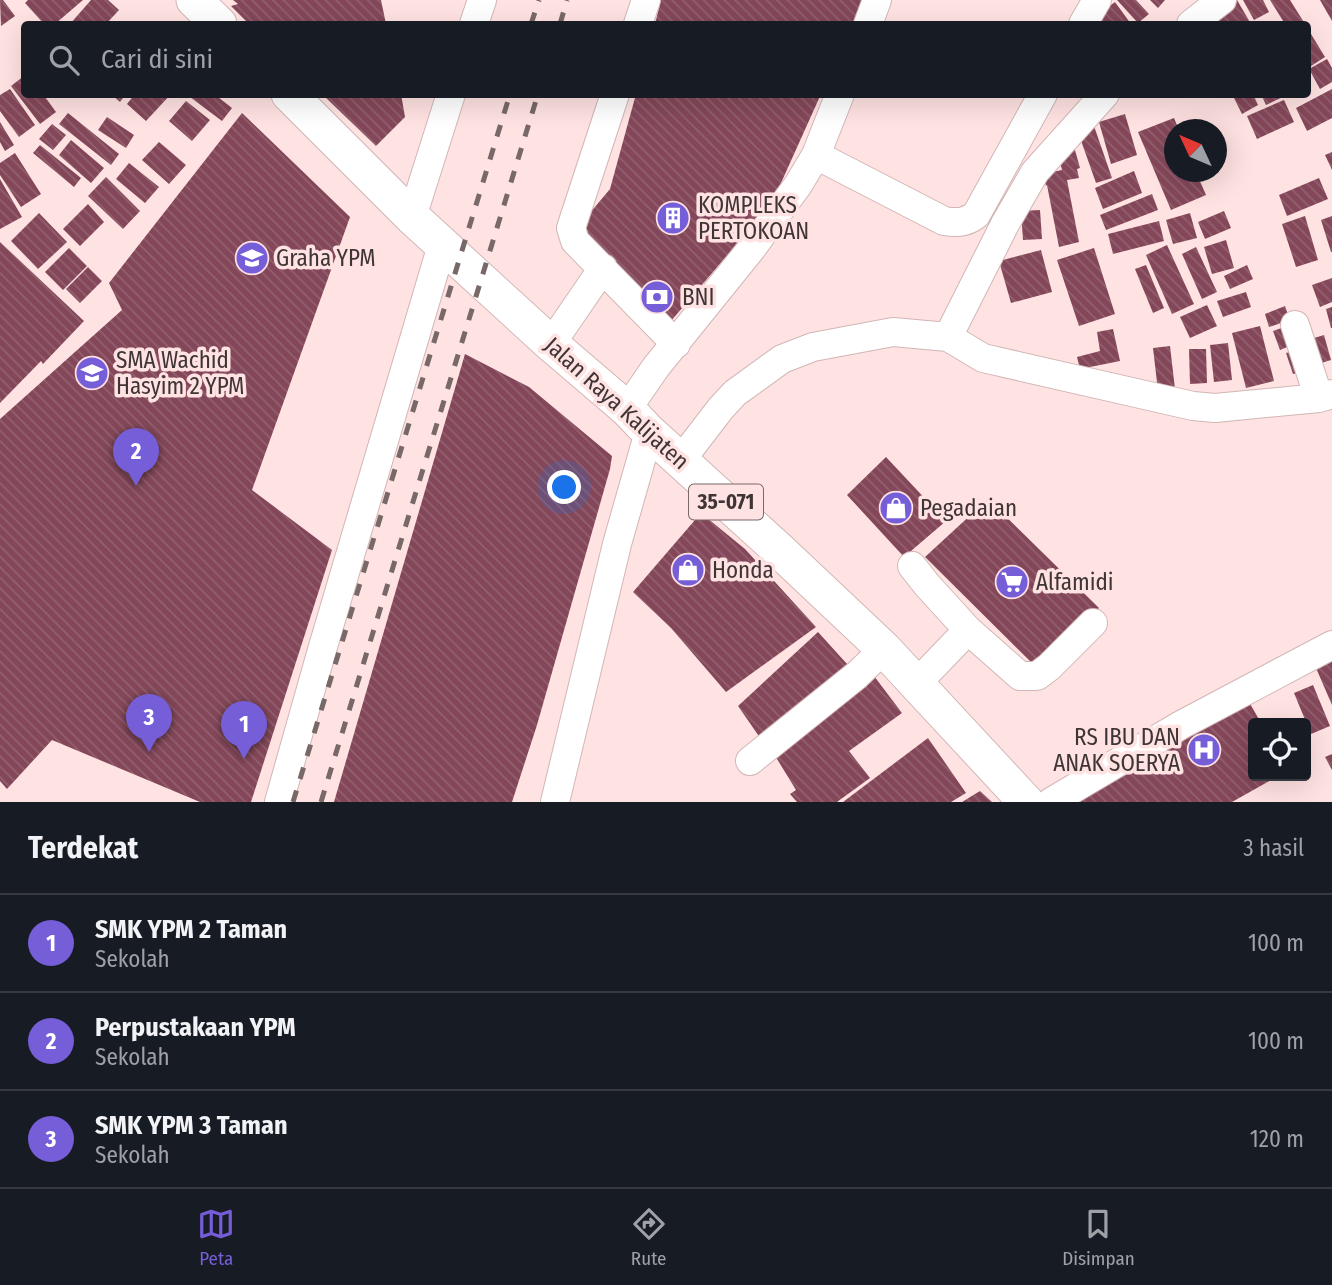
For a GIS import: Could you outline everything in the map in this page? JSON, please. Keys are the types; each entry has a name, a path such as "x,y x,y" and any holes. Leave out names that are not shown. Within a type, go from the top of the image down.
{"main road":[{"path":"194,0 216,21"},
{"name":"35-071","path":"293,98 412,217"},
{"name":"Jalan Raya Kalijaten","path":"412,217 681,460 884,649 917,683 1012,797"}],"street":[{"path":"475,21 482,0"},
{"path":"639,21 646,0"},
{"path":"868,21 877,0"},
{"path":"1085,21 1097,0"},
{"path":"1195,21 1222,0"},
{"path":"412,217 450,98"},
{"path":"614,98 572,228 575,240 676,344"},
{"path":"555,802 617,544 638,421 656,367 798,185 816,156 838,98"},
{"path":"816,156 944,221 967,222 976,215 1041,98"},
{"path":"948,337 1004,224 1035,172 1101,98"},
{"path":"279,802 442,245"},
{"path":"551,344 603,268"},
{"path":"681,460 735,393 782,359 813,347 893,332 948,337 983,358 1192,407 1215,408 1326,396 1295,325"},
{"path":"912,566 968,630 1020,676 1037,676 1093,623"},
{"path":"917,683 968,630"},
{"path":"1051,802 1181,724 1332,645"},
{"path":"750,761 857,675 884,649"}],"building":[{"path":"0,0 3,0 15,16 1,26"},
{"path":"28,0 83,0 58,21 41,21 25,3"},
{"path":"91,0 108,0 119,10 109,21 73,21"},
{"path":"233,0 381,0 385,21 246,21 231,6 238,4"},
{"path":"661,0 863,0 853,21 656,21"},
{"path":"1117,0 1136,0 1149,14 1136,21"},
{"path":"1150,0 1165,0 1158,8"},
{"path":"1237,0 1249,21 1219,21 1213,12"},
{"path":"1243,0 1263,0 1269,12 1254,20"},
{"path":"1270,0 1290,0 1303,21 1283,21"},
{"path":"1320,0 1332,0 1332,21"},
{"path":"1115,2 1129,21 1098,21 1095,17"},
{"path":"1311,34 1325,57 1311,66"},
{"path":"1327,59 1332,68 1332,82 1320,89 1311,68"},
{"path":"21,78 21,98 46,98 56,112 40,124 11,86"},
{"path":"10,89 35,125 19,137 0,111 0,95"},
{"path":"1332,89 1332,118 1307,131 1296,108"},
{"path":"132,98 167,98 146,121 127,104"},
{"path":"191,98 219,98 232,108 222,121"},
{"path":"326,98 402,98 405,117 376,146"},
{"name":"KOMPLEKS PERTOKOAN","path":"635,98 819,98 772,203 665,328 574,232 610,189"},
{"path":"1234,98 1255,98 1258,105 1242,114"},
{"path":"1263,98 1281,98 1266,105"},
{"path":"1284,100 1294,122 1257,139 1247,116"},
{"path":"186,101 210,120 192,141 169,121"},
{"path":"68,113 119,154 111,165 59,124"},
{"path":"242,113 350,217 252,490 332,550 251,802 200,802 52,740 7,789 0,781 0,419 122,310 109,283"},
{"path":"1125,114 1137,155 1111,164 1099,122"},
{"path":"107,117 134,135 126,148 98,130"},
{"path":"0,122 14,145 5,151 0,142"},
{"path":"1164,122 1164,182 1200,182 1206,195 1171,210 1138,132"},
{"path":"52,124 66,135 53,150 39,139"},
{"path":"1094,126 1112,178 1096,183 1078,132"},
{"path":"71,140 104,168 91,183 59,155"},
{"path":"159,142 186,165 169,184 142,160"},
{"path":"40,145 81,178 74,187 33,153"},
{"path":"1075,150 1080,168 1077,169 1079,178 1067,180 1079,242 1059,247 1043,174 1062,170 1058,154"},
{"path":"1332,152 1332,170 1325,155"},
{"path":"15,153 41,194 21,207 0,175 0,163"},
{"path":"129,163 159,187 145,203 116,179"},
{"path":"1134,171 1142,193 1103,209 1095,188"},
{"path":"106,177 140,211 123,229 88,196"},
{"path":"1319,178 1328,199 1287,216 1279,195"},
{"path":"0,179 22,217 0,229"},
{"path":"1152,194 1158,210 1106,230 1100,215"},
{"path":"88,204 104,222 80,246 63,229"},
{"path":"1040,210 1042,239 1023,240 1021,211"},
{"path":"1224,211 1231,228 1205,239 1198,222"},
{"path":"39,213 67,242 38,269 11,241"},
{"path":"1190,213 1197,238 1173,244 1166,220"},
{"path":"1305,216 1318,260 1296,267 1282,224"},
{"path":"1332,216 1332,252 1331,252 1321,220"},
{"path":"1159,221 1164,241 1113,254 1108,234"},
{"path":"1226,240 1234,268 1212,274 1204,247"},
{"path":"0,242 84,321 43,364 41,361 0,403"},
{"path":"1167,245 1194,304 1172,314 1146,255"},
{"path":"1196,247 1217,292 1202,299 1182,254"},
{"path":"69,248 87,266 63,290 45,272"},
{"path":"1094,248 1115,314 1079,326 1057,260"},
{"path":"1041,250 1052,292 1011,303 999,261"},
{"path":"1146,265 1164,308 1153,313 1135,269"},
{"path":"1247,265 1253,279 1230,289 1224,276"},
{"path":"88,267 102,281 80,303 66,289"},
{"path":"1332,278 1332,302 1320,307 1312,285"},
{"path":"1246,292 1251,307 1223,317 1217,301"},
{"path":"1207,305 1217,326 1190,338 1180,317"},
{"path":"1285,306 1290,320 1269,327 1265,314"},
{"path":"1332,307 1332,328 1331,328 1326,309"},
{"path":"1290,325 1297,343 1280,350 1273,331"},
{"path":"1260,326 1274,381 1246,388 1232,333"},
{"path":"1113,329 1120,361 1080,369 1077,357 1100,351 1097,332"},
{"path":"1324,335 1331,360 1318,364 1311,339"},
{"path":"1228,343 1232,380 1214,382 1210,345"},
{"path":"1170,346 1175,389 1158,391 1153,348"},
{"path":"1189,349 1206,349 1207,383 1190,384"},
{"path":"1300,349 1306,371 1293,374 1286,353"},
{"path":"465,354 529,387 612,456 537,725 512,802 334,802"},
{"name":"Pegadaian","path":"886,457 946,521 904,557 847,495"},
{"name":"Alfamidi","path":"988,499 1099,608 1034,665 925,557"},
{"path":"701,513 745,549 816,627 726,692 671,628 633,592"},
{"path":"818,632 857,675 765,745 738,706"},
{"path":"1332,661 1332,705 1316,668"},
{"path":"874,676 902,713 849,751 870,778 837,802 797,802 790,794 796,790 774,754"},
{"path":"1313,685 1330,726 1311,734 1311,718 1304,718 1294,693"},
{"name":"RS IBU DAN ANAK SOERYA","path":"1244,693 1258,718 1248,718 1248,781 1269,781 1232,802 1070,802"},
{"path":"928,738 966,793 951,802 843,802"},
{"path":"1332,754 1332,770 1325,757"},
{"path":"980,791 992,802 962,802"}],"railway":[{"path":"532,21 539,0"},
{"path":"561,21 567,0"},
{"path":"293,802 509,98"},
{"path":"321,802 537,98"}],"place":[{"name":"KOMPLEKS PERTOKOAN","path":"673,218"},
{"name":"Graha YPM","path":"252,258"},
{"name":"BNI","path":"657,297"},
{"name":"SMA Wachid Hasyim 2 YPM","path":"92,373"},
{"name":"Perpustakaan YPM","path":"136,486"},
{"name":"Pegadaian","path":"896,508"},
{"name":"Honda","path":"688,570"},
{"name":"Alfamidi","path":"1012,582"},
{"name":"RS IBU DAN ANAK SOERYA","path":"1204,750"},
{"name":"SMK YPM 3 Taman","path":"149,752"},
{"name":"SMK YPM 2 Taman","path":"244,759"}]}
